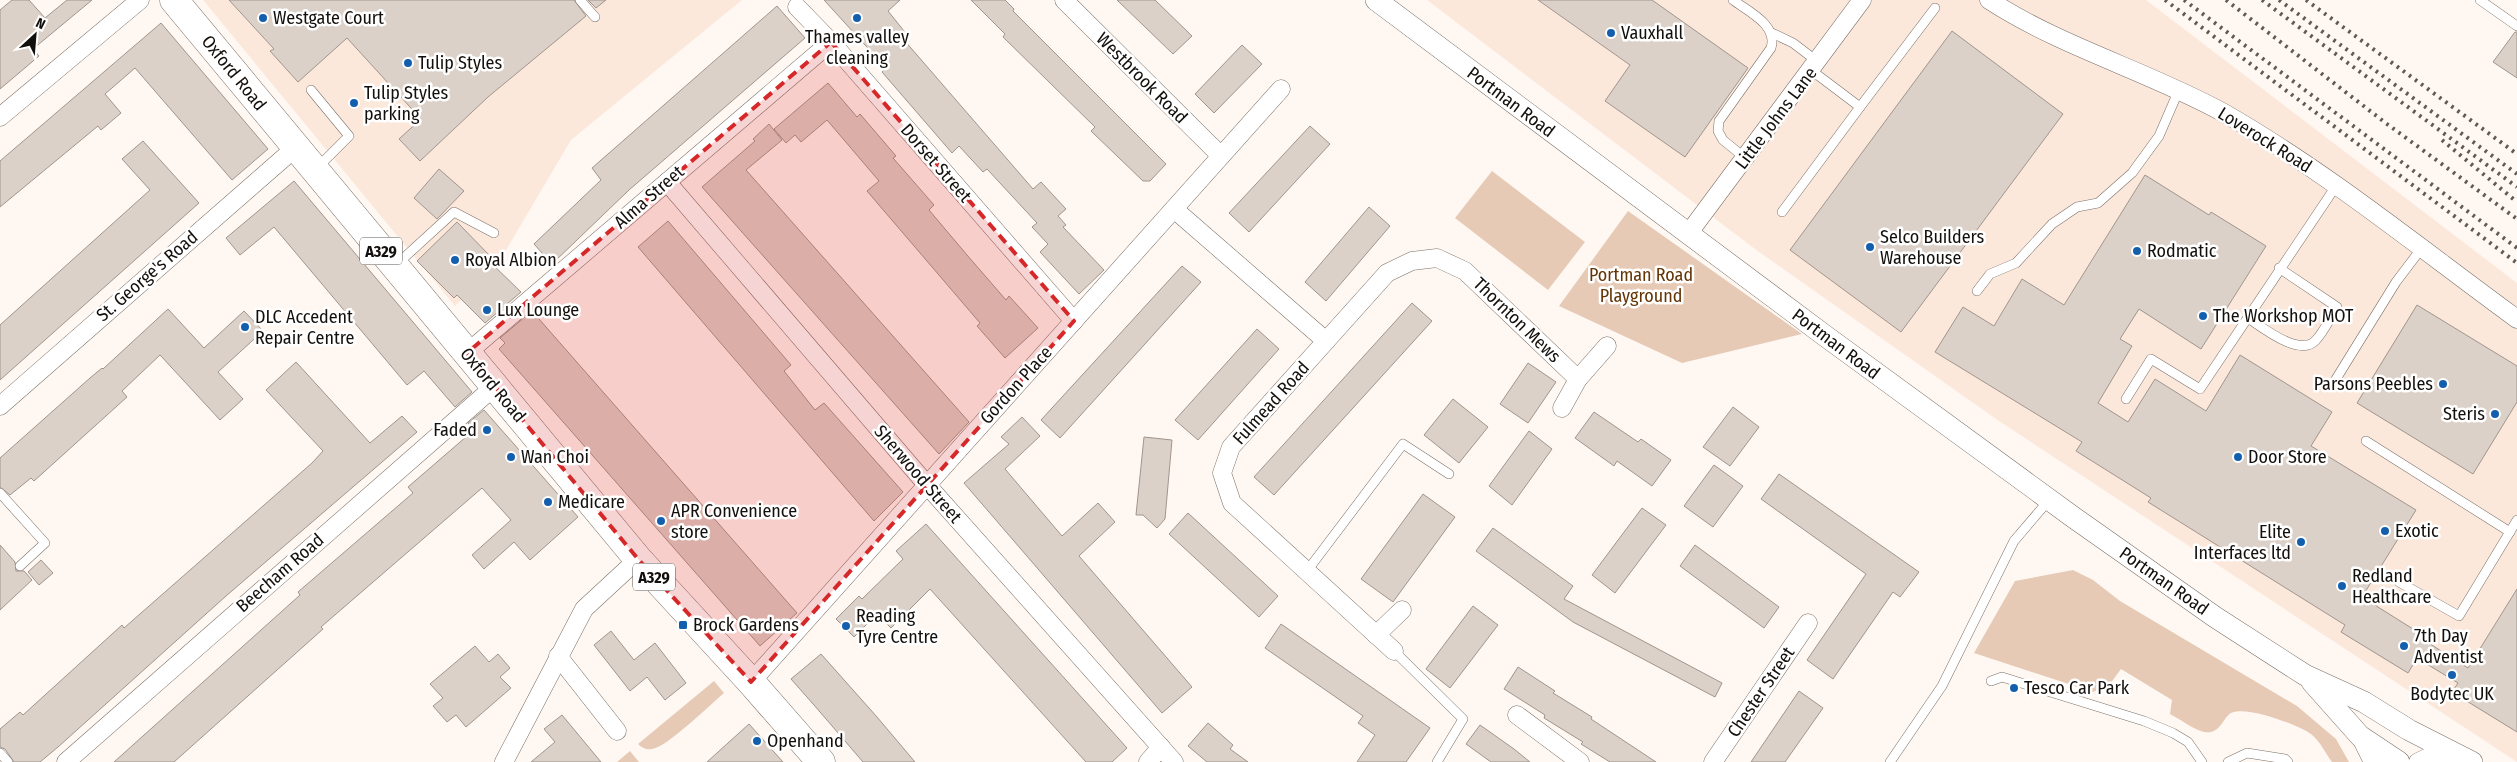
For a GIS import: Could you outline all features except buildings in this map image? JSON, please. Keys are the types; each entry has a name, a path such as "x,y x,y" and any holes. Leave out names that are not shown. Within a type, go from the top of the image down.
{"main road":[{"name":"Oxford Road","path":"174,0 638,559 751,682 821,762"}],"street":[{"path":"0,117 140,0"},
{"name":"Westbrook Road","path":"1064,0 1221,156"},
{"name":"Portman Road","path":"1376,0 1688,234 2049,500 2215,617 2305,675 2364,702 2453,757 2472,762"},
{"name":"Little Johns Lane","path":"1688,234 1862,0"},
{"name":"Loverock Road","path":"1989,0 2046,32 2202,102 2251,129 2336,186 2517,319"},
{"name":"Dorset Street","path":"797,7 831,42 1074,321"},
{"name":"Alma Street","path":"467,353 831,42"},
{"name":"Gordon Place","path":"751,682 1282,89"},
{"name":"St. George's Road","path":"0,406 295,148"},
{"name":"Sherwood Street","path":"667,182 927,485 1174,762"},
{"path":"1174,209 1326,341"},
{"name":"Fulmead Road","path":"1394,651 1232,503 1222,474 1230,447 1387,273 1412,261 1437,258 1454,263"},
{"name":"Thornton Mews","path":"1454,263 1465,271 1578,379"},
{"path":"1562,408 1578,379 1607,346"},
{"name":"Beecham Road","path":"66,762 495,386"},
{"path":"504,762 584,609 638,559"},
{"path":"1376,635 1402,610"},
{"name":"Chester Street","path":"1713,762 1808,623"},
{"path":"558,656 617,731"},
{"name":"Portman Road","path":"2305,675 2360,736 2399,762"},
{"path":"1517,715 1580,762"},
{"path":"2360,736 2373,762"},
{"path":"1148,762 1161,748"},
{"path":"2418,762 2434,755 2453,757"}],"lane":[{"path":"580,0 595,17"},
{"path":"1733,0 1762,22 1772,34 1793,43 1814,66 1860,107"},
{"path":"2480,0 2517,26"},
{"path":"1782,212 1935,8"},
{"path":"1745,158 1723,140 1718,131 1719,121 1771,48 1772,34"},
{"path":"311,90 349,136 314,171"},
{"path":"1977,291 1990,274 2016,263 2052,224 2077,207 2098,203 2132,172 2159,136 2178,92"},
{"path":"2126,399 2152,359 2200,389 2279,268 2336,186"},
{"path":"394,267 454,212 494,232"},
{"path":"2336,379 2396,282 2420,249"},
{"path":"2248,318 2290,344 2308,345 2314,341 2337,308 2279,268"},
{"path":"2366,441 2510,532"},
{"path":"1307,571 1403,444 1449,474"},
{"path":"0,493 45,543 20,566"},
{"path":"1890,762 1942,686 2014,541 2049,500"},
{"path":"2399,582 2459,616 2517,520"},
{"path":"1394,651 1463,719 1436,762"},
{"path":"1991,681 2002,677 2144,721 2173,733 2188,742 2202,762"},
{"path":"0,753 8,762"},
{"path":"2228,762 2247,753 2285,759 2288,762"}],"highlighted area":[{"path":"831,42 1074,321 751,682 638,559 467,353"}],"shaded area":[{"path":"203,0 742,0 571,140 502,257 455,306"},
{"path":"1427,0 2146,0 2517,283 2517,762 1996,419 1755,249"}],"green space":[{"path":"1492,171 1585,242 1548,290 1455,218"},
{"name":"Portman Road Playground","path":"1628,211 1802,334 1682,363 1559,306"},
{"path":"2073,570 2093,580 2120,601 2297,706 2336,739 2349,762 2332,762 2311,734 2284,721 2259,714 2238,711 2231,713 2214,731 2200,731 2170,714 2172,700 2121,669 2110,684 2093,692 1974,653 2015,581"},
{"path":"714,681 724,693 688,725 659,747 648,749 638,744"},
{"path":"630,751 639,762 617,762"}],"railway":[{"path":"2165,0 2517,263"},
{"path":"2184,0 2517,248"},
{"path":"2226,0 2387,124 2517,219"},
{"path":"2262,0 2517,187"},
{"path":"2279,0 2517,174"},
{"path":"2306,0 2517,154"},
{"path":"2442,140 2517,202"}],"place":[{"name":"Westgate Court","path":"263,18"},
{"name":"Thames valley cleaning","path":"857,18"},
{"name":"Vauxhall","path":"1611,33"},
{"name":"Tulip Styles","path":"408,63"},
{"name":"Tulip Styles parking","path":"354,103"},
{"name":"Selco Builders Warehouse","path":"1870,247"},
{"name":"Rodmatic","path":"2137,251"},
{"name":"Royal Albion","path":"455,260"},
{"name":"Lux Lounge","path":"487,310"},
{"name":"The Workshop MOT","path":"2203,316"},
{"name":"DLC Accedent Repair Centre","path":"245,327"},
{"name":"Parsons Peebles","path":"2443,384"},
{"name":"Steris","path":"2495,414"},
{"name":"Faded","path":"487,430"},
{"name":"Wan Choi","path":"511,457"},
{"name":"Door Store","path":"2238,457"},
{"name":"Medicare","path":"548,502"},
{"name":"APR Convenience store","path":"661,521"},
{"name":"Exotic","path":"2385,531"},
{"name":"Elite Interfaces ltd","path":"2301,542"},
{"name":"Redland Healthcare","path":"2342,586"},
{"name":"Brock Gardens","path":"683,625"},
{"name":"Reading Tyre Centre","path":"846,626"},
{"name":"7th Day Adventist","path":"2404,646"},
{"name":"Bodytec UK","path":"2452,675"},
{"name":"Tesco Car Park","path":"2014,688"},
{"name":"Openhand","path":"757,741"}]}
